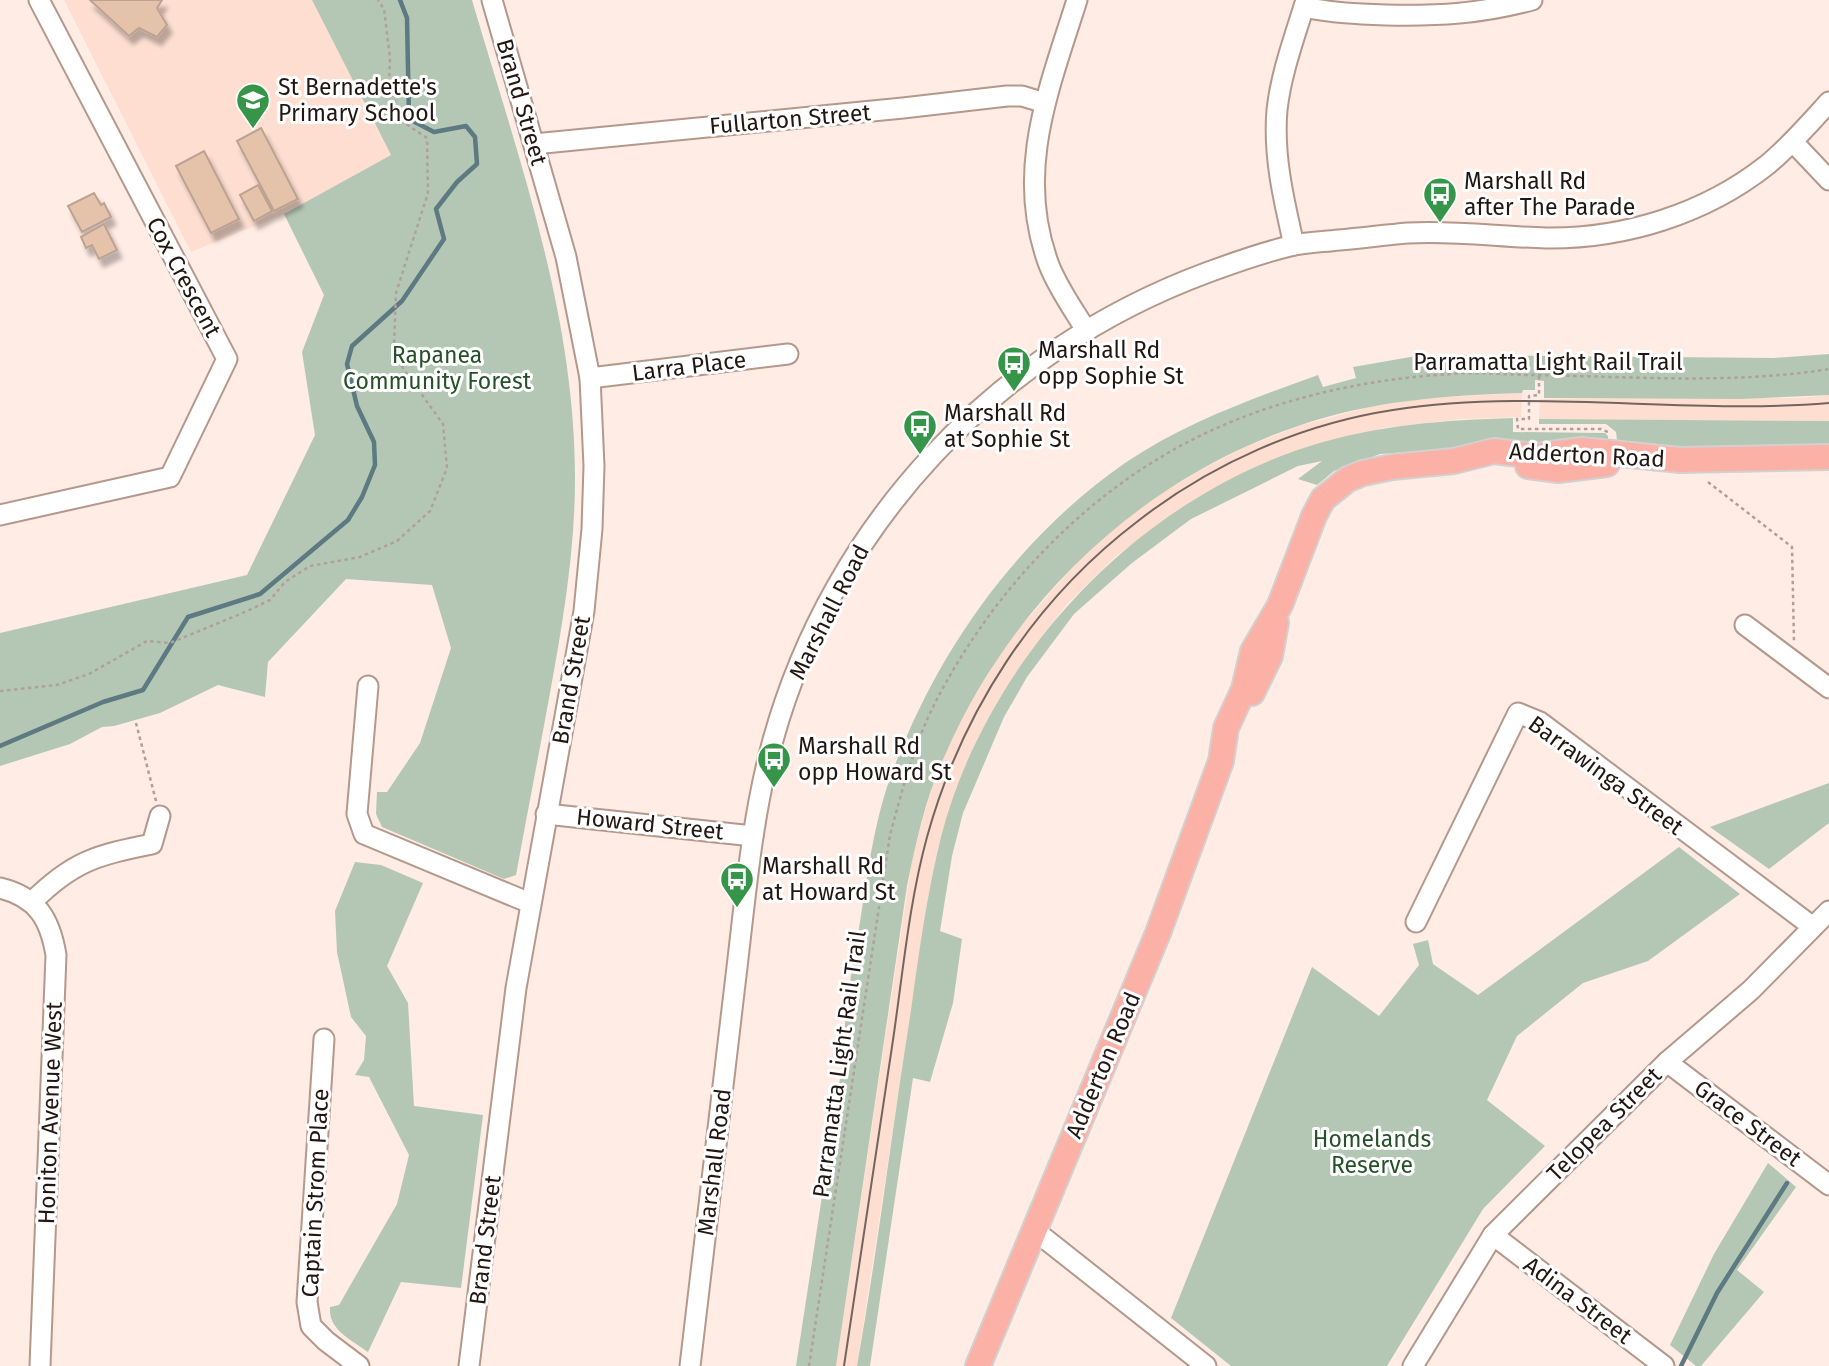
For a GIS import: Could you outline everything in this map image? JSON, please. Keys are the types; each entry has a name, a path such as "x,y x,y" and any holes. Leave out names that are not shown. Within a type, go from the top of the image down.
{"main road":[{"name":"Adderton Road","path":"978,1366 1158,933 1221,761 1240,731 1255,687 1270,656 1280,605 1323,499 1348,479 1373,471 1454,461 1494,451 1535,456 1575,450 1680,460 1829,457"},
{"name":"Adderton Road","path":"1454,461 1558,470 1601,464 1646,469 1680,460"}],"street":[{"name":"Cox Crescent","path":"0,515 170,477 227,359 40,0"},
{"name":"Brand Street","path":"469,1366 516,988 587,586 594,466 590,378 566,257 492,0"},
{"path":"1077,0 1045,103 1033,166 1035,212 1050,267 1086,330"},
{"path":"1294,245 1280,178 1276,129 1282,79 1306,3 1331,13 1440,16 1502,8 1532,0"},
{"name":"Fullarton Street","path":"534,144 1007,96 1022,96 1045,103"},
{"name":"Marshall Road","path":"690,1366 753,836 773,739 787,697 823,612 867,535 908,481 946,439 1003,388 1086,330 1182,282 1241,260 1294,245 1412,233 1549,238 1592,236 1645,226 1710,201 1741,183 1793,142 1829,102"},
{"path":"1793,142 1829,180"},
{"name":"Larra Place","path":"590,378 788,354"},
{"path":"1745,625 1829,688"},
{"path":"368,686 357,814 364,834 530,902"},
{"name":"Barrawinga Street","path":"1416,922 1518,713 1539,722 1823,919"},
{"name":"Howard Street","path":"546,814 753,836"},
{"path":"0,888 18,892 32,902 54,879 87,860 152,844 160,816"},
{"name":"Honiton Avenue West","path":"32,902 51,930 56,955 40,1366"},
{"name":"Telopea Street","path":"1413,1366 1493,1235 1667,1062 1751,990 1823,919"},
{"name":"Captain Strom Place","path":"324,1039 307,1302 311,1326 359,1366"},
{"name":"Grace Street","path":"1667,1062 1829,1185"},
{"path":"1034,1230 1206,1366"},
{"name":"Adina Street","path":"1493,1235 1664,1366"}],"path":[{"path":"0,691 57,685 89,674 147,641 170,643 270,600 285,582 310,566 360,557 397,541 430,511 447,468 443,424 412,383 396,355 394,345 396,293 428,193 426,138 403,122 389,85 390,58 384,9 377,0"},
{"name":"Parramatta Light Rail Trail","path":"809,1366 890,835 908,771 934,705 966,647 1000,599 1051,544 1100,500 1154,462 1208,432 1277,406 1360,384 1452,374 1729,377 1792,375 1829,369"},
{"path":"1539,375 1539,396 1529,396 1529,419 1517,419 1518,429 1605,429 1612,435 1613,453"},
{"path":"1708,482 1791,547 1795,662"},
{"path":"136,723 160,816"}],"shaded area":[{"name":"St Bernadette's Primary School","path":"64,0 325,0 364,105 391,155 284,214 191,252"},
{"path":"1522,393 1521,417 1460,419 1383,428 1250,470 1194,499 1116,556 1067,604 1026,657 978,737 961,781 921,944 857,1366 836,1366 913,854 944,756 962,718 1006,644 1076,563 1108,534 1146,503 1241,449 1299,426 1370,407 1427,398"},
{"path":"1829,395 1829,421 1539,419 1540,399 1800,398"}],"green space":[{"name":"Rapanea Community Forest","path":"312,0 472,0 525,177 555,296 572,417 575,478 573,532 559,640 516,875 504,879 382,827 376,814 377,792 387,792 420,743 451,648 432,585 346,579 268,662 265,697 218,685 160,713 102,727 70,744 0,766 0,633 247,575 315,435 302,352 324,295 284,214 391,155"},
{"path":"1829,354 1829,395 1741,399 1544,398 1544,381 1535,380 1535,390 1523,390 1522,393 1409,401 1325,417 1240,449 1185,479 1134,513 1087,553 1044,598 1006,647 973,699 932,787 907,886 836,1366 796,1366 843,1059 851,973 882,803 905,740 952,649 1012,566 1047,529 1084,494 1125,463 1171,436 1243,403 1318,375 1323,387 1356,378 1353,367 1422,355 1773,358"},
{"path":"1513,418 1513,432 1605,433 1608,436 1608,445 1505,445 1380,454 1334,471 1317,485 1298,479 1322,461 1298,466 1191,519 1132,563 1074,614 1027,677 1004,717 963,813 952,856 940,931 962,939 953,1003 930,1082 913,1078 870,1366 857,1366 924,923 941,837 963,771 994,708 1033,649 1078,594 1130,546 1187,504 1248,470 1313,445 1387,428"},
{"path":"1539,419 1829,421 1829,444 1777,447 1618,447 1616,432 1606,424 1539,424"},
{"path":"1829,783 1829,823 1769,869 1710,827"},
{"name":"Homelands Reserve","path":"1679,847 1740,894 1648,961 1583,983 1517,1036 1487,1100 1545,1146 1483,1209 1387,1366 1231,1366 1171,1318 1312,967 1379,1016 1419,965 1413,944 1428,940 1433,964 1478,995"},
{"path":"355,862 381,865 423,883 387,966 408,1003 414,1106 483,1115 461,1288 401,1282 368,1352 337,1328 330,1315 330,1307 339,1305 397,1204 409,1155 369,1077 355,1075 364,1060 366,1036 351,1017 337,952 335,911"},
{"path":"1768,1163 1796,1187 1737,1270 1764,1292 1701,1366 1696,1366 1670,1345 1714,1254"}],"building":[{"path":"90,0 162,0 157,8 167,25 157,37 139,28 129,36"},
{"path":"261,128 298,199 274,211 237,141"},
{"path":"204,151 239,219 211,233 176,166"},
{"path":"258,185 272,211 254,221 240,195"},
{"path":"94,193 101,205 104,203 111,217 82,232 68,206"},
{"path":"104,224 117,250 99,259 92,245 86,248 81,237"}],"waterway":[{"path":"0,746 103,702 143,690 188,617 260,594 348,520 362,497 375,465 374,442 357,406 347,364 352,346 402,301 444,239 436,209 457,182 477,164 475,137 466,126 434,132 409,119 407,18 400,0"},
{"path":"1681,1366 1717,1293 1787,1183"}],"tram line":[{"path":"844,1366 911,912 927,837 942,790 982,702 1035,622 1066,586 1138,521 1196,482 1258,449 1291,436 1359,416 1447,404 1501,401 1720,406 1829,403"}],"place":[{"name":"St Bernadette's Primary School","path":"253,130"},
{"name":"Marshall Rd after The Parade","path":"1440,224"},
{"name":"Marshall Rd opp Sophie St","path":"1014,393"},
{"name":"Marshall Rd at Sophie St","path":"920,456"},
{"name":"Marshall Rd opp Howard St","path":"774,789"},
{"name":"Marshall Rd at Howard St","path":"737,909"}]}
